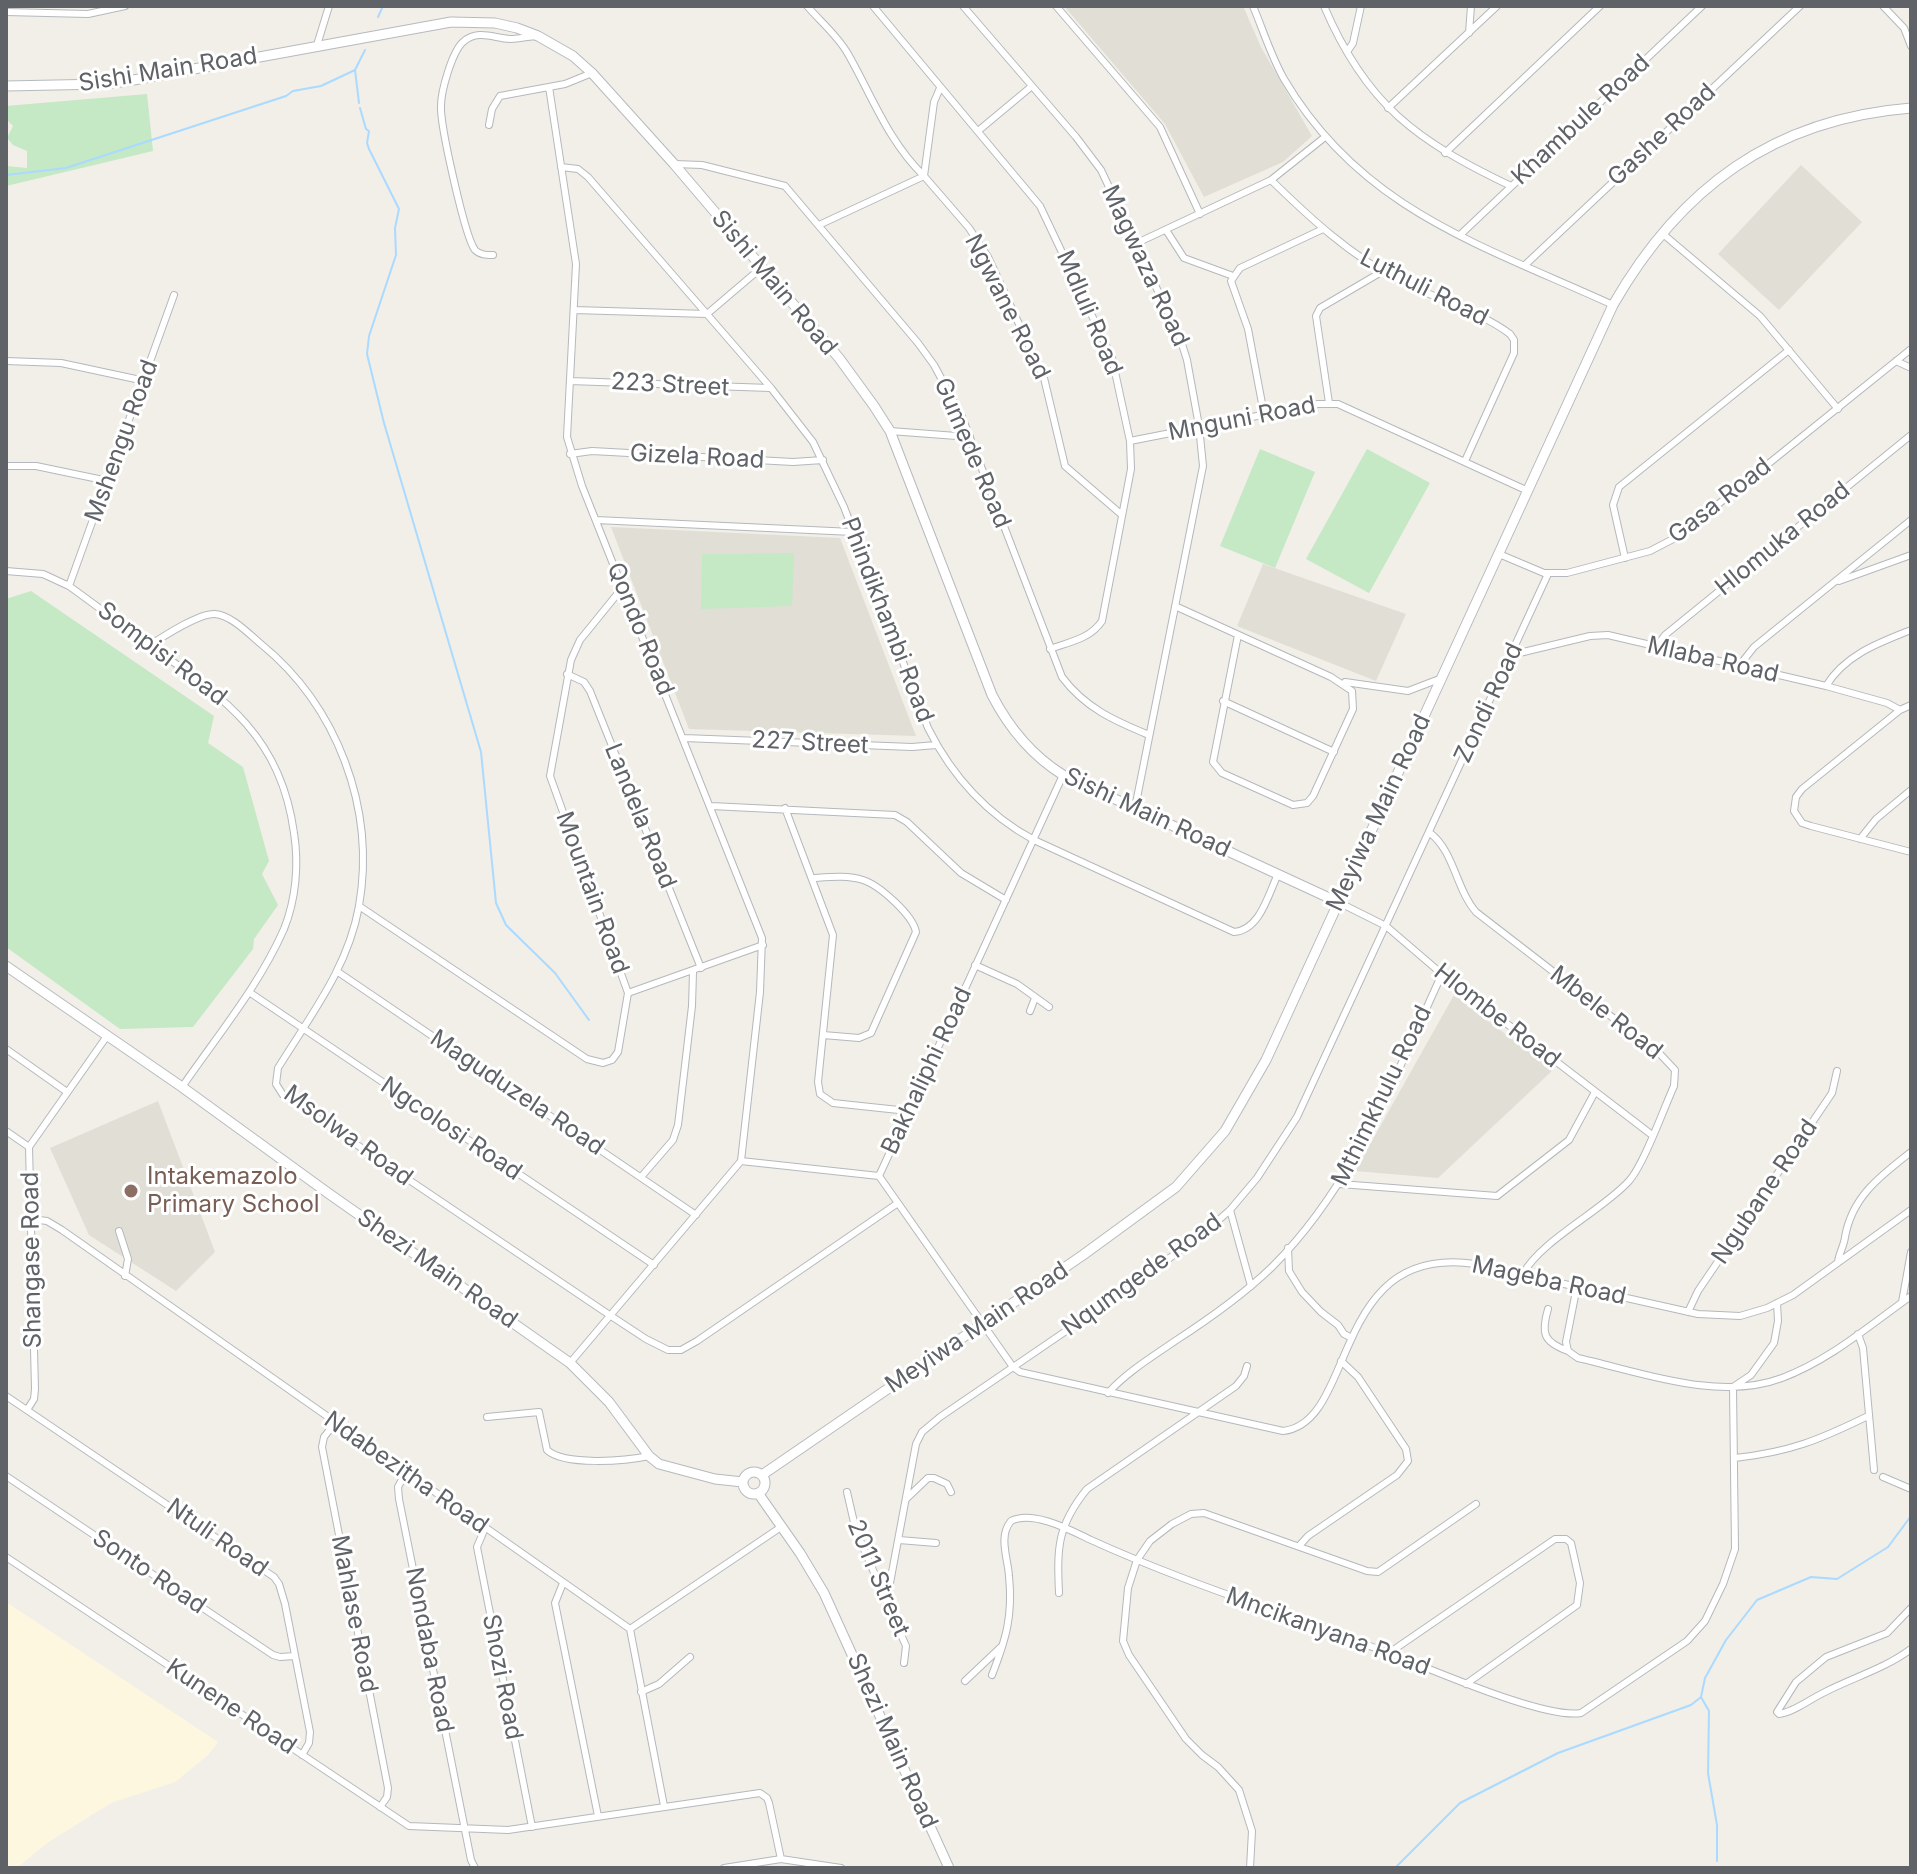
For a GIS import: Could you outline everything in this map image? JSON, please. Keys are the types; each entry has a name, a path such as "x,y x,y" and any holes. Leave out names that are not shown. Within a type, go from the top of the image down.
{"street":[{"path":"9,10 88,14 125,6"},
{"path":"317,45 329,6"},
{"name":"Ngwane Road","path":"807,6 844,48 879,109 891,139 969,228 988,257 1044,378 1065,466 1122,515"},
{"name":"Mdluli Road","path":"873,6 1034,198 1047,218 1112,358 1121,387 1131,469 1102,621 1087,636 1050,649"},
{"name":"Magwaza Road","path":"963,6 1101,170 1137,243 1187,360 1203,466 1135,808"},
{"path":"1056,6 1160,127 1200,214"},
{"path":"1253,6 1285,81 1325,137 1377,187 1408,209 1613,305"},
{"path":"1324,6 1347,52 1371,90 1388,108 1445,153 1511,186"},
{"path":"1347,52 1353,43 1361,6"},
{"path":"1469,33 1471,6"},
{"path":"1388,108 1497,6"},
{"path":"1445,153 1600,6"},
{"name":"Khambule Road","path":"1460,235 1702,6"},
{"name":"Gashe Road","path":"1525,265 1800,6"},
{"path":"1883,6 1904,28 1911,46"},
{"name":"Sishi Main Road","path":"6,86 105,84 462,21 495,23 538,36 566,51 592,73 674,164 854,378 890,431 992,695 1016,734 1039,758 1063,775 1338,902"},
{"path":"493,255 475,250 468,231 454,183 442,116 442,93 455,53 464,42 482,34 508,39 538,36"},
{"path":"489,125 492,109 500,96 577,80 592,73"},
{"path":"978,131 1032,86"},
{"name":"Qondo Road","path":"549,87 576,264 567,437 570,454 761,929 760,992 741,1161"},
{"path":"819,225 924,176 934,102 940,88"},
{"name":"Meyiwa Main Road","path":"762,1475 1153,1205 1194,1169 1225,1131 1266,1060 1613,305 1633,270 1661,232 1711,183 1766,148 1841,119 1911,108"},
{"path":"1137,243 1271,180 1325,137"},
{"name":"Gumede Road","path":"674,164 702,165 780,182 918,343 952,396 970,437 1062,677 1081,699 1105,716 1149,735"},
{"name":"Phindikhambi Road","path":"561,167 578,169 588,177 800,423 823,460 936,745 971,793 1003,821 1034,840 1234,932 1250,928 1278,874"},
{"name":"Luthuli Road","path":"1271,180 1323,229 1383,271 1504,329 1514,340 1514,353 1465,461"},
{"path":"1264,414 1248,329 1232,289 1233,276 1240,268 1323,229"},
{"path":"1166,230 1184,258 1233,276"},
{"path":"1661,232 1749,305 1838,409"},
{"path":"574,310 707,314 761,268"},
{"path":"1329,403 1315,324 1318,312 1330,301 1383,271"},
{"name":"Mshengu Road","path":"69,586 174,295"},
{"name":"Gasa Road","path":"1548,574 1567,573 1650,551 1677,537 1911,349"},
{"path":"1625,558 1613,505 1619,487 1789,350"},
{"path":"6,361 61,363 145,381"},
{"path":"1896,361 1911,368"},
{"name":"223 Street","path":"570,381 771,388"},
{"name":"Mnguni Road","path":"1130,441 1329,403 1345,406 1528,491"},
{"path":"890,431 970,437"},
{"name":"Hlomuka Road","path":"1657,646 1665,635 1911,435"},
{"name":"Gizela Road","path":"570,454 584,451 793,462 823,460"},
{"path":"6,466 36,466 108,481"},
{"path":"596,520 853,532"},
{"path":"1739,666 1754,647 1911,520"},
{"path":"1875,549 1885,565"},
{"path":"1499,554 1548,574"},
{"path":"1836,582 1911,555"},
{"name":"Sompisi Road","path":"6,571 43,574 69,586 218,694 245,720 275,765 288,801 296,844 294,890 280,938 249,992 182,1087"},
{"name":"Zondi Road","path":"1430,833 1548,574"},
{"name":"Mountain Road","path":"359,906 594,1062 608,1062 618,1052 628,993 550,780 567,674 580,640 623,587"},
{"path":"1175,606 1238,635 1340,682 1352,691 1355,702 1334,752 1307,803 1293,805 1222,773 1213,762 1238,635"},
{"name":"Msolwa Road","path":"150,645 206,615 223,615 277,657 302,682 335,738 351,779 361,836 359,906 338,972 278,1068 275,1079 279,1091 611,1316 659,1347 674,1351 681,1350 898,1203"},
{"path":"1826,686 1832,676 1855,655 1911,630"},
{"name":"Mlaba Road","path":"1511,655 1598,635 1826,686 1887,703 1900,710"},
{"name":"Landela Road","path":"567,674 584,682 590,691 701,968"},
{"path":"1340,682 1408,691 1442,678"},
{"path":"1223,701 1334,752"},
{"path":"1911,705 1900,710 1802,789 1793,804 1802,823 1911,852"},
{"name":"227 Street","path":"684,738 912,747 936,745"},
{"name":"Bakhaliphi Road","path":"741,1161 879,1176 1063,775"},
{"path":"1860,839 1876,819 1911,790"},
{"path":"711,806 883,813 901,818 961,873 1006,900"},
{"path":"785,808 833,935 818,1082 823,1099 833,1103 908,1111"},
{"name":"Nqumgede Road","path":"887,1599 916,1444 922,1432 1185,1250 1230,1210 1270,1160 1297,1117 1430,833"},
{"name":"Mbele Road","path":"1430,833 1442,846 1476,912 1672,1065 1676,1078 1630,1179 1547,1247 1523,1274"},
{"path":"813,878 867,881 911,918 916,932 871,1033 859,1038 823,1035"},
{"name":"Hlombe Road","path":"1338,902 1386,926 1442,974 1652,1135"},
{"path":"628,993 763,945"},
{"path":"975,965 1017,984 1049,1007"},
{"name":"Shezi Main Road","path":"6,966 570,1363 609,1402 649,1456 668,1468 743,1482"},
{"name":"Maguduzela Road","path":"338,972 696,1215"},
{"path":"641,1177 673,1140 678,1125 693,972"},
{"name":"Mthimkhulu Road","path":"1108,1393 1126,1375 1251,1286 1288,1248 1340,1184 1442,974"},
{"name":"Ngcolosi Road","path":"249,992 654,1265"},
{"path":"1030,1011 1035,998"},
{"name":"Shangase Road","path":"27,1410 34,1399 35,1389 29,1147 107,1036"},
{"path":"6,1049 67,1092"},
{"name":"Ngubane Road","path":"1688,1312 1698,1291 1832,1093 1837,1071"},
{"path":"1340,1184 1497,1196 1569,1140 1595,1092"},
{"path":"6,1131 29,1147"},
{"path":"1838,1262 1856,1204 1876,1180 1911,1152"},
{"path":"570,1363 741,1161"},
{"path":"879,1176 1013,1367"},
{"path":"1230,1210 1251,1286"},
{"name":"Mageba Road","path":"1013,1367 1026,1374 1108,1393 1290,1430 1316,1412 1367,1308 1388,1284 1403,1274 1423,1267 1461,1262 1688,1312 1740,1316 1777,1303 1911,1210"},
{"name":"Ndabezitha Road","path":"31,1219 53,1224 630,1629"},
{"path":"119,1231 128,1259 125,1276"},
{"path":"1288,1248 1289,1271 1302,1292 1316,1308 1340,1326 1344,1334 1352,1338"},
{"path":"1902,1302 1911,1252"},
{"path":"1568,1351 1566,1342 1577,1286"},
{"path":"1548,1309 1543,1329 1545,1334 1556,1346 1578,1358 1686,1382 1733,1387 1781,1379 1805,1368 1911,1296"},
{"path":"1733,1387 1751,1375 1774,1343 1777,1303"},
{"path":"1858,1334 1863,1348 1874,1470"},
{"path":"1299,1546 1315,1531 1397,1475 1408,1461 1406,1449 1366,1389 1341,1361"},
{"path":"1059,1593 1058,1543 1087,1489 1236,1386 1247,1366"},
{"name":"Mncikanyana Road","path":"1003,1645 1010,1615 1005,1550 1007,1526 1019,1517 1027,1517 1065,1528 1137,1560 1466,1684 1562,1714 1581,1713 1696,1634 1711,1610 1734,1558 1736,1539 1733,1387"},
{"name":"Ntuli Road","path":"6,1396 274,1577 281,1589 310,1732 309,1743 302,1755"},
{"path":"487,1417 539,1412 547,1450 555,1456 619,1460 649,1456"},
{"path":"1735,1458 1808,1444 1868,1416"},
{"name":"Mahlase Road","path":"335,1423 324,1437 322,1447 388,1788 387,1797 380,1807"},
{"name":"Nondaba Road","path":"406,1472 398,1487 399,1499 465,1830"},
{"name":"Shezi Main Road","path":"743,1482 748,1473 762,1475"},
{"path":"758,1493 764,1485 762,1475"},
{"name":"Sonto Road","path":"6,1476 273,1655 295,1656"},
{"path":"1883,1477 1911,1489"},
{"path":"906,1499 928,1478 947,1484 951,1492"},
{"name":"Shezi Main Road","path":"743,1482 747,1492 758,1493 824,1593 949,1868"},
{"name":"2011 Street","path":"847,1492 856,1531 906,1646 904,1663"},
{"path":"1250,1868 1252,1831 1239,1790 1230,1778 1186,1739 1124,1645 1126,1598 1137,1560 1156,1536 1183,1517 1197,1513 1217,1517 1367,1571 1378,1572 1476,1504"},
{"path":"664,1806 630,1629 781,1527"},
{"name":"Shozi Road","path":"485,1528 477,1547 532,1827"},
{"path":"1389,1653 1555,1539 1566,1539 1571,1543 1580,1583 1577,1605 1466,1684"},
{"path":"899,1540 936,1543"},
{"name":"Kunene Road","path":"6,1557 409,1826 497,1831 749,1794 765,1795 773,1816 781,1859"},
{"path":"563,1583 555,1603 598,1816"},
{"path":"1911,1608 1887,1633 1826,1657 1796,1682 1777,1712 1787,1712 1887,1664 1911,1649"},
{"path":"992,1675 1003,1645"},
{"path":"965,1681 1003,1645"},
{"path":"641,1692 659,1684 690,1657"},
{"path":"465,1830 475,1868"},
{"path":"724,1868 781,1859 841,1868"}],"shaded area":[{"path":"1064,6 1243,6 1261,47 1312,136 1283,162 1204,197 1165,124"},
{"path":"1801,165 1862,222 1779,310 1718,254"},
{"path":"611,527 840,538 916,736 689,729"},
{"path":"1263,564 1406,614 1376,681 1237,626"},
{"path":"1454,995 1553,1070 1438,1178 1355,1171"},
{"name":"Intakemazolo Primary School","path":"158,1101 215,1252 176,1291 89,1235 50,1148"},
{"path":"6,1602 218,1742 208,1755 175,1782 111,1803 47,1843 17,1868 6,1868"}],"green space":[{"path":"147,94 153,151 6,186 6,166 27,168 27,151 13,145 7,138 13,126 6,119 6,106"},
{"path":"1260,449 1315,472 1275,568 1220,546"},
{"path":"1367,449 1430,483 1369,593 1306,559"},
{"path":"794,553 792,606 701,609 702,554"},
{"path":"31,591 214,716 208,743 243,767 269,861 262,874 278,905 254,939 253,949 193,1027 120,1029 6,947 6,599"}],"waterway":[{"path":"378,17 383,6"},
{"path":"359,103 355,70 365,50"},
{"path":"6,175 66,168 286,96 293,91 321,86 355,70"},
{"path":"360,108 369,131 369,149 399,209 395,228 396,255 369,336 367,354 384,423 481,752 496,903 506,925 555,973 589,1020"},
{"path":"1395,1868 1460,1803 1558,1753 1691,1705 1701,1697 1705,1678 1726,1640 1757,1600 1811,1577 1837,1579 1888,1547 1911,1516"},
{"path":"1701,1697 1709,1711 1708,1773 1717,1825 1717,1861"}],"place":[{"name":"Intakemazolo Primary School","path":"131,1191"}]}
